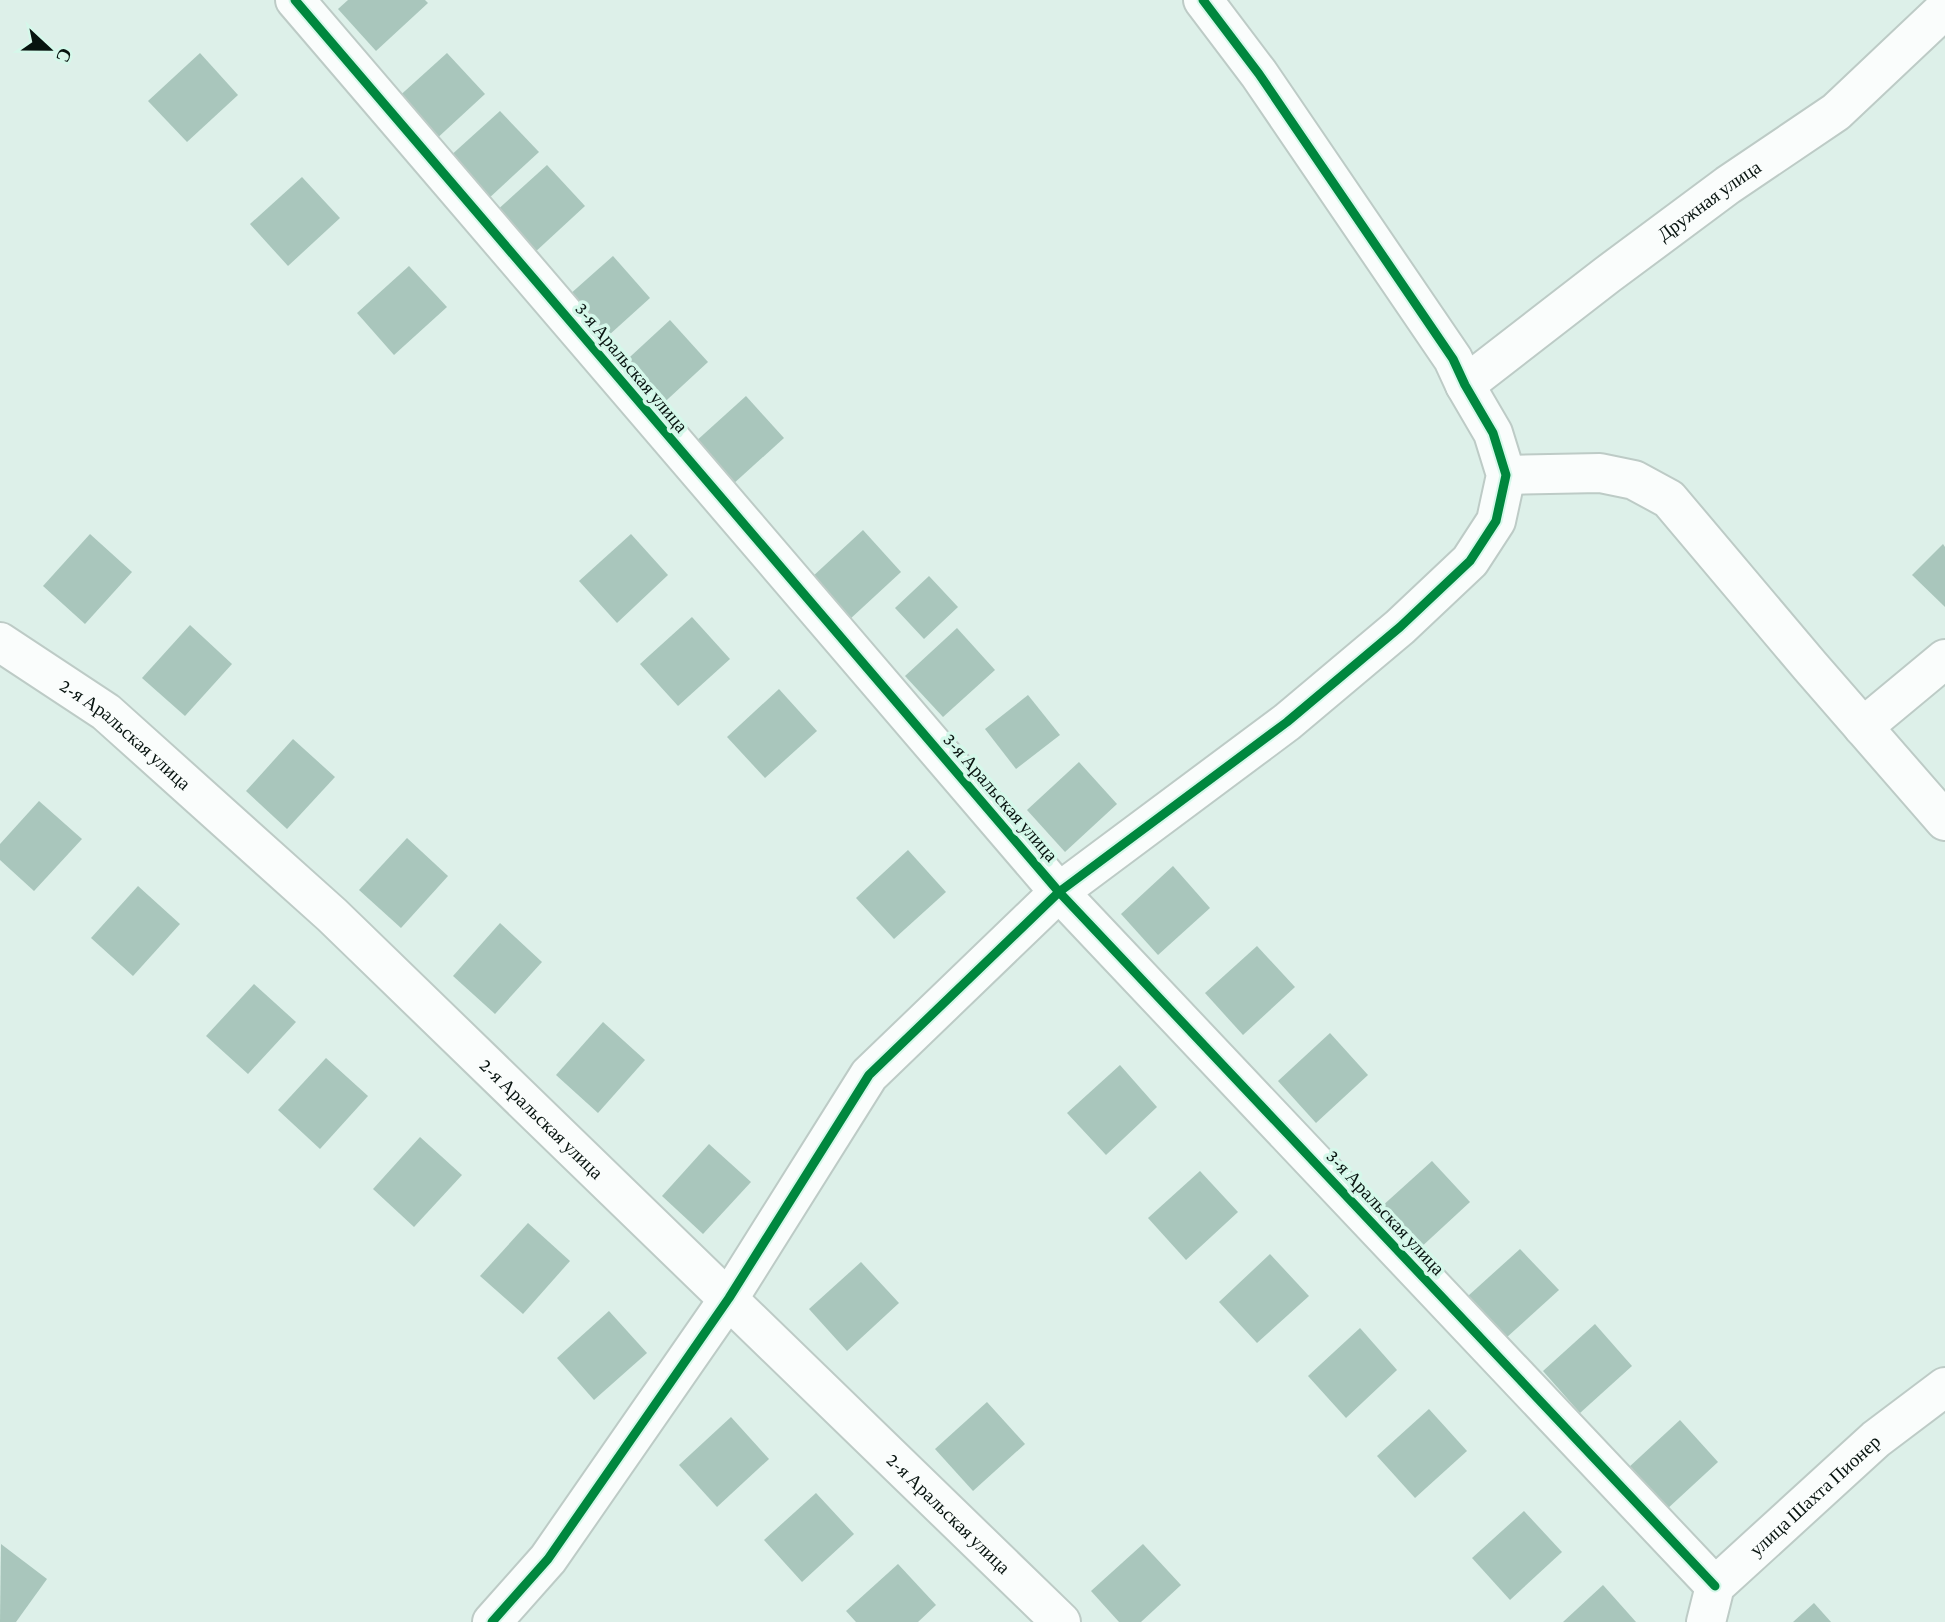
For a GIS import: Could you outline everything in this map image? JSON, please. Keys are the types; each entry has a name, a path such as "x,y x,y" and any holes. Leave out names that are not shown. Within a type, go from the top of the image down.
{"street":[{"name":"3-я Аральская улица","path":"295,0 1059,892 1710,1604"},
{"path":"492,1622 548,1559 729,1298 869,1075 1059,892 1287,722 1400,627 1470,561 1496,521 1507,475 1493,433 1453,359 1259,75 1203,0"},
{"name":"Дружная улица","path":"1465,385 1695,210 1836,112 1945,9"},
{"path":"1507,475 1600,473 1634,480 1669,499 1945,821"},
{"name":"2-я Аральская улица","path":"0,642 106,712 332,915 1060,1622"},
{"path":"1863,727 1945,659"},
{"name":"улица Шахта Пионер","path":"1710,1604 1876,1439 1945,1387"}],"building":[{"path":"348,0 425,0 428,3 376,51 338,9"},
{"path":"200,53 238,95 187,142 148,101"},
{"path":"447,53 485,94 433,142 395,100"},
{"path":"500,111 539,152 487,200 448,158"},
{"path":"547,165 585,206 533,254 495,212"},
{"path":"302,177 340,218 288,266 250,224"},
{"path":"613,256 650,298 598,345 560,303"},
{"path":"409,266 447,307 394,355 357,313"},
{"path":"670,320 708,362 656,410 618,368"},
{"path":"746,396 784,438 732,485 694,443"},
{"path":"863,530 901,572 849,620 811,578"},
{"path":"90,534 132,572 85,624 43,586"},
{"path":"631,534 668,575 617,623 579,581"},
{"path":"1943,544 1945,547 1945,607 1912,575"},
{"path":"929,576 958,607 924,639 895,608"},
{"path":"692,617 730,659 678,706 640,664"},
{"path":"190,625 232,664 185,716 142,678"},
{"path":"957,628 995,670 943,717 905,676"},
{"path":"779,689 817,731 765,778 727,737"},
{"path":"1028,695 1060,735 1016,769 985,729"},
{"path":"293,739 335,777 287,829 246,791"},
{"path":"1079,762 1117,804 1065,852 1027,810"},
{"path":"39,801 82,839 34,891 0,860 0,844"},
{"path":"407,838 448,876 401,928 359,890"},
{"path":"908,850 946,892 894,939 856,898"},
{"path":"1173,866 1210,908 1158,955 1121,914"},
{"path":"138,886 180,924 133,976 91,938"},
{"path":"500,923 542,962 495,1014 453,976"},
{"path":"1257,946 1295,987 1243,1035 1205,993"},
{"path":"254,984 296,1022 248,1074 206,1036"},
{"path":"603,1022 645,1060 598,1113 556,1075"},
{"path":"1330,1033 1368,1075 1316,1123 1278,1081"},
{"path":"326,1058 368,1096 320,1149 278,1110"},
{"path":"1120,1065 1157,1107 1106,1155 1067,1113"},
{"path":"420,1137 462,1175 414,1227 373,1189"},
{"path":"709,1144 751,1182 703,1234 662,1196"},
{"path":"1432,1161 1470,1202 1418,1250 1380,1208"},
{"path":"1200,1171 1238,1212 1186,1260 1148,1218"},
{"path":"528,1223 570,1261 523,1314 480,1276"},
{"path":"1520,1249 1559,1290 1506,1338 1468,1296"},
{"path":"1270,1254 1309,1296 1257,1343 1219,1302"},
{"path":"861,1262 899,1303 847,1351 809,1309"},
{"path":"609,1311 647,1353 594,1400 557,1358"},
{"path":"1595,1324 1632,1366 1580,1413 1543,1371"},
{"path":"1360,1328 1397,1370 1346,1418 1308,1376"},
{"path":"987,1402 1025,1444 973,1491 935,1449"},
{"path":"1429,1409 1467,1451 1415,1498 1377,1456"},
{"path":"731,1417 769,1459 717,1507 679,1465"},
{"path":"1680,1420 1718,1462 1666,1510 1628,1468"},
{"path":"816,1493 854,1534 802,1582 764,1540"},
{"path":"1524,1511 1562,1552 1510,1600 1472,1558"},
{"path":"1,1544 47,1579 16,1622 0,1622"},
{"path":"1143,1544 1181,1585 1141,1622 1119,1622 1091,1591"},
{"path":"898,1564 936,1605 918,1622 856,1622 846,1611"},
{"path":"1603,1585 1636,1622 1563,1622"},
{"path":"1814,1603 1831,1622 1793,1622"}],"cycle path":[{"path":"295,0 1059,892 1715,1586"},
{"path":"492,1622 548,1559 729,1298 869,1075 1059,892 1287,722 1400,627 1470,561 1496,521 1506,475 1493,433 1453,359 1259,74 1203,0"}]}
